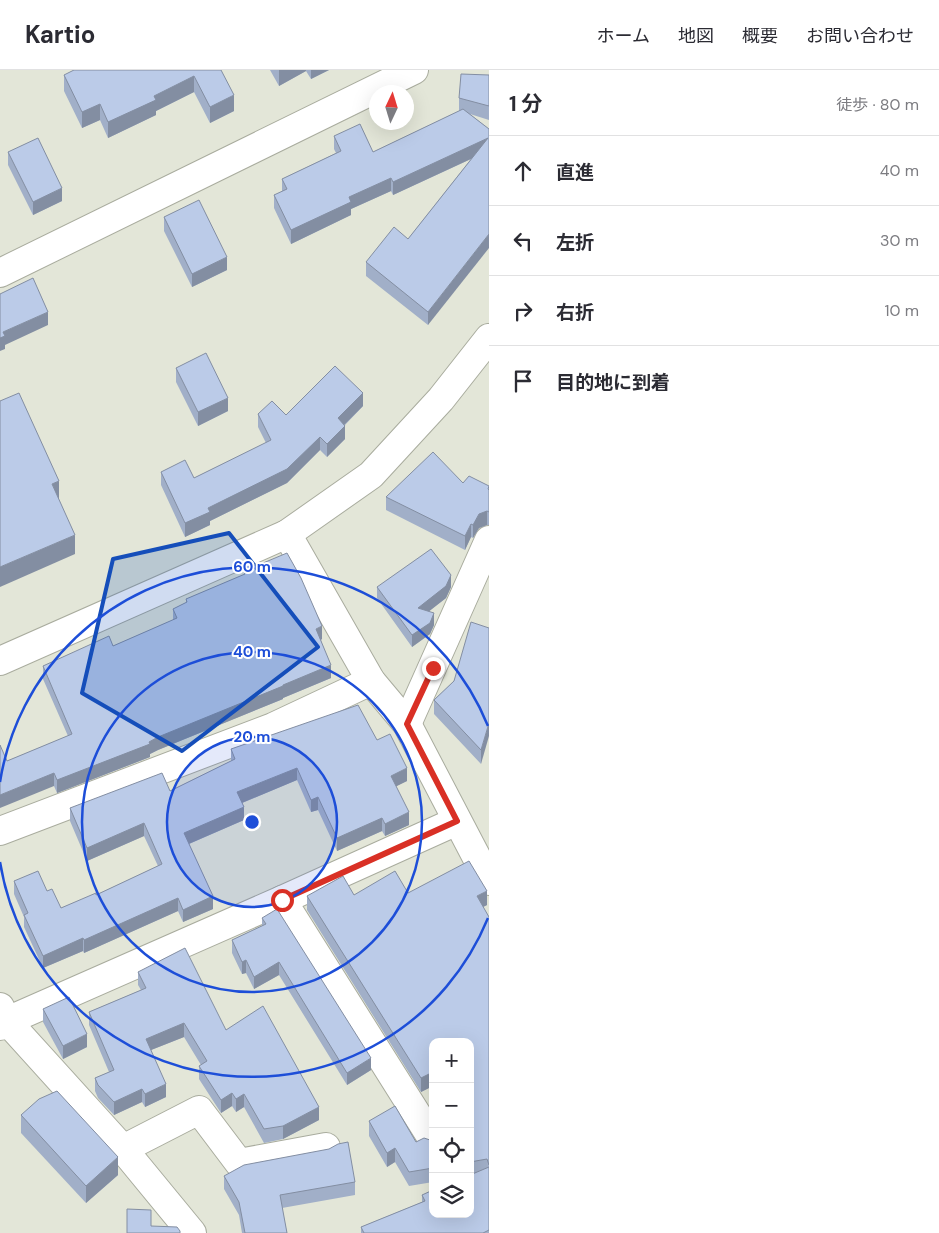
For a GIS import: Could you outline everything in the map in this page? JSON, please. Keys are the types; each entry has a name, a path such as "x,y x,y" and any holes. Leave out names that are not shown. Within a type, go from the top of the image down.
{"street":[{"path":"0,273 414,70"},
{"path":"0,661 288,534 371,475 441,399 489,338"},
{"path":"288,534 372,681 407,724 489,881"},
{"path":"407,724 489,540"},
{"path":"0,831 273,727 372,681"},
{"path":"192,1233 123,1149 2,1018 282,900 457,821"},
{"path":"282,900 429,1134"},
{"path":"123,1149 198,1110 239,1163 326,1147"}],"highlighted area":[{"path":"229,533 318,647 182,751 82,693 113,559"}],"building":[{"path":"74,70 221,70 234,95 210,107 194,76 154,96 156,100 108,122 100,104 82,112 64,75"},
{"path":"461,74 489,75 489,106 459,98"},
{"path":"463,109 489,129 489,234 428,312 366,262 394,227 408,239 488,138 393,182 391,178 349,197 351,202 291,230 274,195 287,189 282,179 341,151 334,136 360,124 373,152"},
{"path":"38,138 62,188 33,202 8,152"},
{"path":"199,200 227,257 192,274 164,217"},
{"path":"33,278 48,312 3,332 5,336 0,338 0,294"},
{"path":"206,353 228,398 198,412 176,368"},
{"path":"335,366 363,393 338,418 345,426 327,444 320,437 287,469 208,508 210,512 185,523 161,472 185,460 194,478 271,440 258,414 272,401 286,415"},
{"path":"19,393 59,481 52,484 75,535 0,567 0,401"},
{"path":"433,452 463,483 469,476 489,486 489,512 479,514 465,536 386,497"},
{"path":"431,549 451,575 446,586 418,608 434,613 430,623 412,635 377,587"},
{"path":"287,553 301,578 322,626 316,629 331,665 158,737 149,742 150,744 57,780 54,773 0,795 0,745 7,761 72,734 43,666 109,636 113,646 177,618 173,609 187,602 186,599 245,574 244,571"},
{"path":"471,622 489,628 489,723 481,750 434,700 454,681"},
{"path":"358,705 377,740 390,734 407,768 391,776 409,812 385,824 382,818 337,838 318,797 311,800 297,768 237,792 244,807 184,833 213,896 183,910 178,898 43,956 24,915 28,913 14,881 38,871 47,891 52,889 61,908 96,893 96,895 162,864 144,823 87,848 70,808 162,773 170,791 235,759 231,749"},
{"path":"469,861 487,891 477,896 489,917 489,1165 487,1159 474,1161 474,1038 429,1038 429,1074 421,1078 307,896 343,876 354,895 395,871 408,893"},
{"path":"277,909 371,1058 347,1073 279,962 254,977 246,960 242,962 232,940 266,924 262,918"},
{"path":"185,948 226,1030 263,1006 319,1107 283,1126 264,1129 244,1094 236,1099 232,1093 221,1100 199,1066 207,1061 184,1023 146,1039 166,1084 145,1094 142,1089 114,1102 98,1085 95,1078 114,1070 89,1012 146,988 138,972"},
{"path":"69,997 87,1034 63,1046 43,1009"},
{"path":"57,1091 118,1157 86,1186 21,1115 39,1099"},
{"path":"395,1106 416,1142 424,1138 429,1140 429,1169 409,1172 395,1148 387,1153 369,1121"},
{"path":"348,1142 355,1182 280,1195 287,1233 245,1233 239,1202 224,1176 244,1165 329,1149 338,1144"},
{"path":"489,1167 489,1230 483,1233 364,1233 361,1227 425,1201 422,1195 429,1192 429,1218 474,1218 474,1173"},
{"path":"127,1209 151,1210 151,1226 177,1227 180,1233 127,1233"}],"route":[{"path":"282,900 457,821 407,724 433,668"}]}
